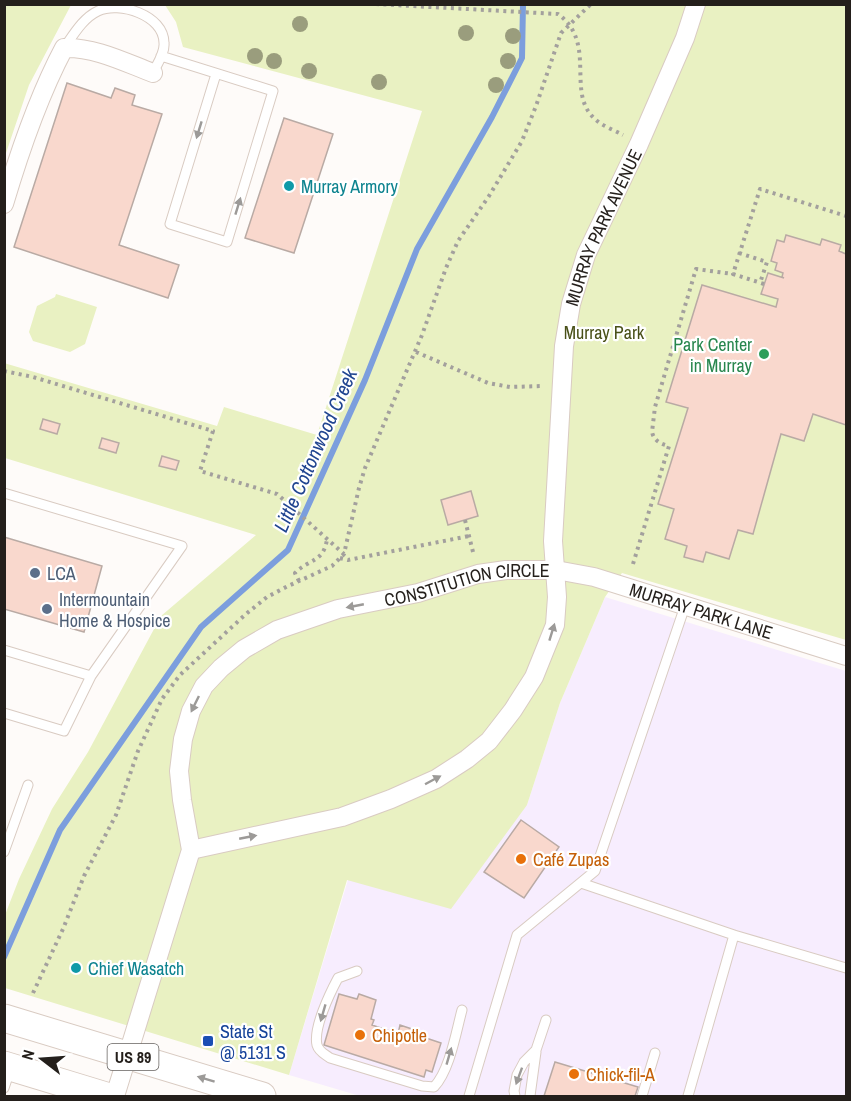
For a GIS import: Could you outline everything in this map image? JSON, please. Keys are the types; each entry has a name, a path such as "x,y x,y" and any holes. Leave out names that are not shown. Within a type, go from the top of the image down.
{"main road":[{"name":"US 89","path":"4,1018 262,1096"},
{"name":"US 89","path":"7,1073 106,1096"}],"street":[{"name":"MURRAY PARK AVENUE","path":"556,570 553,540 564,345 571,304 586,255 639,144 685,38 696,4"},
{"path":"4,204 46,82 64,48 78,47 157,64"},
{"name":"CONSTITUTION CIRCLE","path":"115,1096 191,850 179,771 183,739 191,711 204,686 244,649 278,630 338,609 418,593 478,574 506,570 556,570 555,625 534,677 513,710 489,741 466,759 436,779 392,799 342,817 191,850"},
{"name":"MURRAY PARK LANE","path":"556,570 594,577 846,656"}],"lane":[{"path":"64,48 83,21 96,11 107,7 121,8 142,15 154,22 161,31 165,43 157,64 216,74 273,91 227,242 170,224 216,74"},
{"path":"4,493 182,546 91,676 64,731 4,713"},
{"path":"469,1096 517,935 595,871 685,606"},
{"path":"4,650 91,676"},
{"path":"4,852 28,785"},
{"path":"581,883 734,935 846,968"},
{"path":"687,1096 734,935"},
{"path":"357,971 338,978 327,998 317,1034 317,1044 320,1051 330,1058 422,1086 434,1087 440,1081 446,1065 462,1010"},
{"path":"530,1096 536,1050 546,1020"},
{"path":"515,1096 517,1075 524,1062 536,1050"},
{"path":"642,1096 655,1053"}],"path":[{"path":"376,4 558,14 570,25 579,42 581,86 590,114 595,120 639,144"},
{"path":"33,993 63,929 84,876 116,815 138,751 162,699 180,675 267,597 332,566 344,554 358,488 365,468 416,352 452,254 522,141 561,33 591,4"},
{"path":"733,274 760,189 846,216"},
{"path":"633,564 669,446 653,436 655,407 696,269 733,274 762,283 767,262 740,253"},
{"path":"416,352 488,383 510,387 536,386"},
{"path":"4,371 33,377 213,431 200,471 277,494 344,554"},
{"path":"465,520 478,574"},
{"path":"340,558 348,561 469,536"},
{"path":"298,581 295,573 302,566 315,561 325,550 327,538"}],"shaded area":[{"path":"605,597 846,671 846,1096 360,1096 289,1075 348,880 527,805 560,703"}],"green space":[{"path":"4,5 71,5 29,85 5,156"},
{"name":"Murray Park","path":"165,5 846,5 846,640 622,573 605,597 560,703 527,805 451,909 347,880 289,1075 5,988 5,915 52,809 88,752 161,616 256,535 5,458 4,363 217,426 224,407 317,435 422,111 183,47 176,22"},
{"path":"56,294 97,307 85,344 70,352 33,341 29,332 37,306 55,297"}],"building":[{"path":"67,83 111,98 115,88 135,95 132,105 162,114 119,245 179,265 168,298 14,247"},
{"name":"Murray Armory","path":"284,118 333,134 294,253 245,238"},
{"name":"Park Center in Murray","path":"786,235 820,245 822,239 841,245 839,251 846,254 846,425 813,414 804,441 781,434 753,534 738,530 729,559 706,552 703,562 684,557 687,546 665,539 674,509 658,504 688,408 666,402 702,285 776,307 778,299 761,294 768,273 784,278 783,273 775,270 777,263 771,261 777,240 784,242"},
{"path":"43,419 60,424 57,434 40,429"},
{"path":"102,438 119,443 116,453 99,448"},
{"path":"162,456 179,461 176,470 159,466"},
{"path":"471,491 478,516 448,525 441,500"},
{"path":"4,537 102,566 84,632 4,609"},
{"name":"Café Zupas","path":"521,820 559,847 524,898 484,872"},
{"path":"339,994 357,999 359,994 376,1000 371,1019 374,1020 372,1025 398,1034 400,1025 427,1034 426,1038 441,1043 432,1072 426,1070 424,1077 324,1045"},
{"name":"Chick-fil-A","path":"555,1062 638,1087 635,1096 544,1096"}],"waterway":[{"name":"Little Cottonwood Creek","path":"4,957 60,830 201,627 288,550 365,380 417,249 492,117 522,58 523,4"}],"place":[{"name":"Murray Armory","path":"289,186"},
{"name":"Park Center in Murray","path":"764,354"},
{"name":"LCA","path":"35,573"},
{"name":"Intermountain Home & Hospice","path":"47,609"},
{"name":"Café Zupas","path":"521,859"},
{"name":"Chief Wasatch","path":"76,968"},
{"name":"Chipotle","path":"360,1035"},
{"name":"State St @ 5131 S","path":"208,1041"},
{"name":"Chick-fil-A","path":"574,1074"}]}
